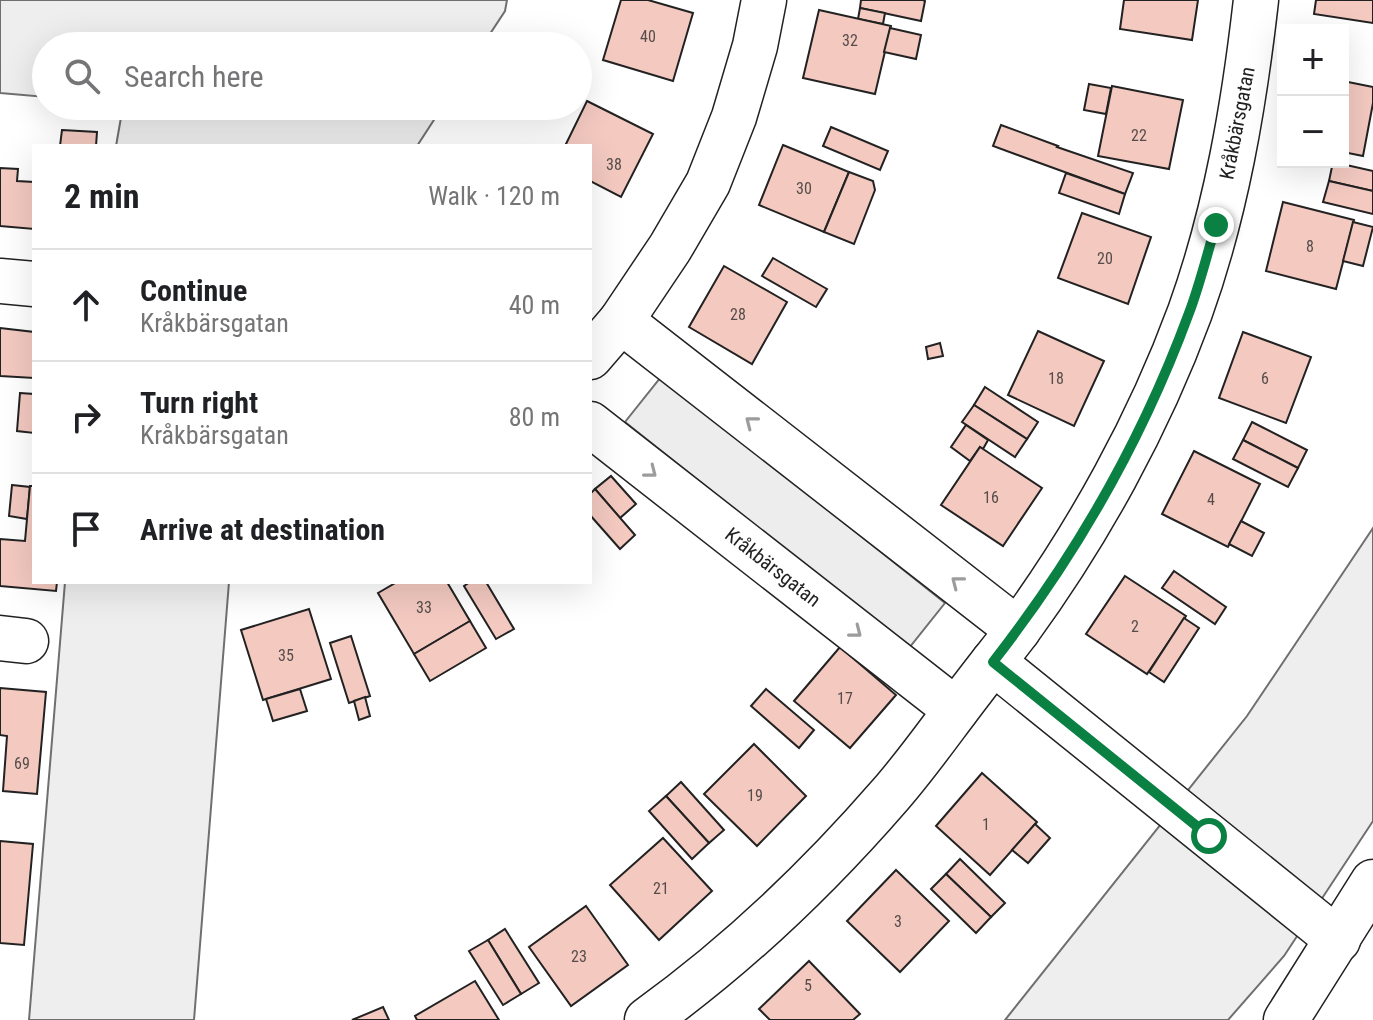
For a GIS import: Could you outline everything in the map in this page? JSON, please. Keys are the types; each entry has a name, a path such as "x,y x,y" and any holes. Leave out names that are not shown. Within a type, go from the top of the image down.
{"street":[{"path":"592,355 621,321 670,248 708,183 734,117 755,46 764,0"},
{"name":"Kråkbärsgatan","path":"647,1020 742,944 821,869 891,794 1005,646 1078,541 1150,408 1190,312 1216,225 1237,135 1256,0"},
{"path":"0,281 32,284"},
{"path":"621,321 1005,646 1338,940"},
{"name":"Kråkbärsgatan","path":"592,426 956,710"},
{"path":"1286,1020 1373,882"}],"shaded area":[{"path":"0,0 507,0 505,11 491,32 32,32 32,96 0,93"},
{"path":"121,120 434,120 418,144 116,144"},
{"path":"661,377 945,603 909,648 625,422"},
{"path":"1373,528 1373,821 1284,956 1228,1020 1005,1020 1247,716"},
{"path":"65,584 229,584 194,1020 29,1020"}],"building":[{"path":"621,0 648,0 693,13 673,81 603,60"},
{"path":"861,0 925,1 921,21 860,8"},
{"path":"1124,0 1198,0 1192,40 1120,29"},
{"path":"1316,0 1373,0 1373,23 1314,14"},
{"path":"860,8 885,13 883,24 858,19"},
{"path":"819,10 891,26 875,94 803,78"},
{"path":"890,28 921,35 916,59 884,52"},
{"path":"1349,82 1373,87 1363,156 1349,153"},
{"path":"1089,84 1111,88 1106,114 1084,110"},
{"path":"1112,86 1183,100 1169,169 1098,156"},
{"path":"592,104 653,134 621,197 592,182 592,144 566,144 578,120 592,120"},
{"path":"1001,125 1133,173 1125,194 993,146"},
{"path":"831,127 888,151 880,170 823,146"},
{"path":"62,130 97,132 96,144 60,144"},
{"path":"783,145 849,172 824,232 759,205"},
{"path":"1349,166 1373,171 1373,191 1329,181 1332,168"},
{"path":"0,168 18,169 17,181 32,182 32,229 0,226"},
{"path":"849,172 873,181 875,190 854,244 824,232"},
{"path":"1066,173 1125,194 1119,214 1059,193"},
{"path":"1329,181 1373,191 1373,214 1323,202"},
{"path":"1283,202 1354,220 1336,289 1266,271"},
{"path":"1082,213 1151,237 1128,304 1058,278"},
{"path":"1353,222 1373,227 1363,266 1343,261"},
{"path":"773,258 827,289 816,307 762,276"},
{"path":"724,266 787,302 752,364 689,327"},
{"path":"0,328 32,332 32,378 0,376"},
{"path":"1038,331 1104,361 1074,426 1008,395"},
{"path":"1243,332 1311,357 1286,423 1219,398"},
{"path":"940,343 943,356 928,359 926,347"},
{"path":"985,387 1038,422 1027,439 974,405"},
{"path":"20,393 32,394 32,433 17,431"},
{"path":"974,405 1027,439 1015,457 962,422"},
{"path":"1252,422 1307,450 1298,468 1243,440"},
{"path":"966,425 988,440 970,461 951,447"},
{"path":"1243,440 1298,468 1288,487 1233,459"},
{"path":"980,447 1042,488 1003,546 941,505"},
{"path":"1194,451 1260,484 1228,547 1162,514"},
{"path":"611,476 636,504 620,518 595,489"},
{"path":"12,485 30,487 27,519 9,516"},
{"path":"32,486 32,584 57,584 56,591 0,586 0,539 25,541"},
{"path":"595,489 635,535 620,549 592,517 592,492"},
{"path":"1241,521 1264,533 1252,556 1229,544"},
{"path":"1174,571 1226,607 1215,624 1162,588"},
{"path":"1125,576 1186,616 1147,674 1086,634"},
{"path":"394,584 448,584 470,621 414,654 378,593"},
{"path":"487,584 514,629 496,639 464,586"},
{"path":"309,609 331,679 263,700 241,630"},
{"path":"1184,618 1199,628 1164,682 1149,672"},
{"path":"470,621 486,648 430,681 414,654"},
{"path":"351,636 370,696 349,703 330,643"},
{"path":"840,647 896,695 850,748 794,701"},
{"path":"0,688 46,692 37,794 3,791 7,736 0,735"},
{"path":"300,689 307,711 273,721 266,699"},
{"path":"766,689 814,730 799,748 751,706"},
{"path":"365,697 370,716 359,720 354,701"},
{"path":"754,744 806,796 757,846 704,794"},
{"path":"982,773 1037,822 990,875 936,826"},
{"path":"681,782 724,830 709,843 666,796"},
{"path":"666,796 709,843 692,859 649,811"},
{"path":"1035,824 1050,838 1028,863 1012,850"},
{"path":"663,838 712,891 659,940 610,885"},
{"path":"0,841 33,844 24,945 0,943"},
{"path":"960,859 1005,903 991,917 946,874"},
{"path":"896,870 949,921 900,972 847,921"},
{"path":"946,874 991,917 976,933 931,889"},
{"path":"586,906 628,965 571,1006 529,947"},
{"path":"505,929 539,983 521,994 488,940"},
{"path":"488,940 521,994 503,1005 469,951"},
{"path":"809,961 860,1014 853,1020 770,1020 759,1009"},
{"path":"475,981 499,1020 417,1020 415,1016"},
{"path":"383,1007 389,1020 352,1020"}],"route":[{"path":"1209,836 993,662 1078,541 1150,408 1190,312 1216,225"}]}
